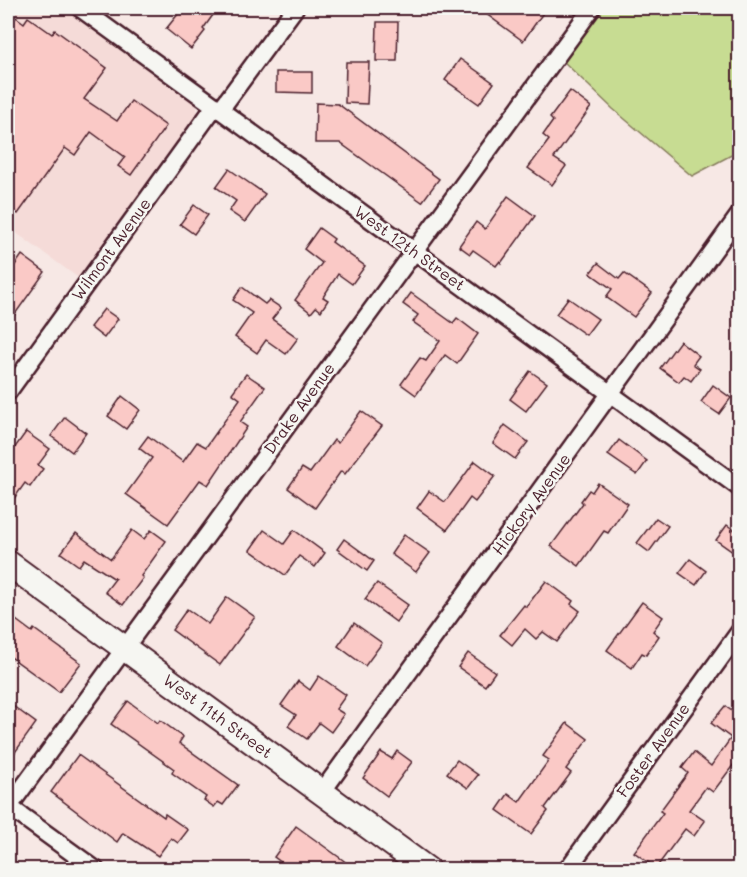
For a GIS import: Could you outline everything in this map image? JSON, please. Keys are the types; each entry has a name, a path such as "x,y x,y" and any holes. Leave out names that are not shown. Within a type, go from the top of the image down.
{"main road":[{"name":"West 11th Street","path":"8,563 428,870"}],"street":[{"name":"West 12th Street","path":"80,8 740,488"},
{"name":"Wilmont Avenue","path":"8,392 218,108 295,8"},
{"name":"Drake Avenue","path":"8,807 592,8"},
{"name":"Hickory Avenue","path":"322,792 740,214"},
{"name":"Foster Avenue","path":"567,870 740,631"},
{"path":"8,807 96,870"}],"shaded area":[{"path":"8,8 66,8 195,102 197,108 197,117 80,279 8,227"}],"green space":[{"path":"602,8 739,8 739,151 692,176 613,109 563,61"}],"building":[{"path":"183,8 218,8 191,49 166,29"},
{"path":"478,8 535,8 543,13 523,41"},
{"path":"16,17 24,23 28,17 52,34 55,30 107,68 84,99 117,121 131,101 166,126 131,175 118,166 125,157 91,132 75,155 65,148 18,214 8,207 8,29"},
{"path":"377,22 398,22 397,61 376,61"},
{"path":"460,59 494,83 479,104 445,80"},
{"path":"346,62 369,62 367,104 345,103"},
{"path":"276,72 312,72 312,93 276,92"},
{"path":"570,91 591,107 554,158 566,166 552,185 528,168 549,140 543,135 553,121 550,118"},
{"path":"316,103 338,104 439,179 422,202 340,143 315,143"},
{"path":"229,169 265,194 245,222 229,211 236,201 216,187"},
{"path":"508,196 535,216 501,263 500,261 496,266 473,250 470,254 459,246 476,222 485,229"},
{"path":"194,205 208,215 194,234 180,224"},
{"path":"319,228 334,239 332,242 365,266 352,284 338,274 323,297 328,300 321,311 316,307 311,313 295,300 322,263 304,249"},
{"path":"22,255 45,272 8,324 8,275"},
{"path":"598,263 619,279 624,273 652,293 634,317 606,297 612,289 590,273"},
{"path":"242,287 265,304 269,300 281,308 272,319 298,338 286,354 266,340 257,353 235,337 252,313 233,300"},
{"path":"411,293 453,323 457,318 478,334 457,364 445,355 416,395 401,384 420,358 426,361 440,341 413,322 418,315 403,304"},
{"path":"568,298 598,319 586,335 556,314"},
{"path":"104,309 118,319 104,338 90,327"},
{"path":"680,341 699,356 693,364 700,369 691,381 684,376 679,382 660,368"},
{"path":"530,371 547,383 526,411 510,399"},
{"path":"246,374 265,387 240,422 247,427 208,485 200,480 168,524 126,494 152,458 139,448 148,436 183,462 197,442 206,447 240,399 232,393"},
{"path":"713,385 731,398 719,414 701,402"},
{"path":"122,396 140,410 126,429 108,416"},
{"path":"361,411 382,426 345,474 341,471 315,508 288,488 302,468 310,473 334,440 338,443"},
{"path":"65,417 86,433 72,452 51,436"},
{"path":"505,425 528,442 515,459 493,443"},
{"path":"26,432 50,449 38,465 43,469 30,487 25,483 8,507 8,457"},
{"path":"619,440 647,461 637,475 608,455"},
{"path":"475,461 495,476 475,502 470,498 447,530 417,508 429,491 445,502"},
{"path":"598,483 628,504 608,533 604,531 579,566 551,546 583,503 581,501 589,490 592,492"},
{"path":"656,518 668,526 649,552 637,543"},
{"path":"727,525 740,534 740,557 716,540"},
{"path":"132,530 144,539 151,530 166,541 123,605 105,592 115,579 84,559 79,566 61,553 76,533 111,559"},
{"path":"264,530 284,544 294,530 325,553 315,567 299,556 285,575 250,550"},
{"path":"404,535 430,553 416,572 391,554"},
{"path":"344,539 374,561 367,571 337,549"},
{"path":"690,559 706,571 696,585 679,573"},
{"path":"546,581 573,601 571,604 580,611 557,642 543,632 536,639 525,629 512,645 500,635"},
{"path":"377,583 408,605 396,622 365,599"},
{"path":"227,597 255,617 220,665 172,630 187,609 208,624"},
{"path":"642,602 663,617 653,631 659,636 646,655 642,653 632,668 607,650"},
{"path":"8,614 32,632 34,629 81,663 59,692 8,655"},
{"path":"354,623 382,643 365,666 338,646"},
{"path":"468,653 495,672 485,686 458,667"},
{"path":"319,676 346,695 336,709 344,714 331,732 319,723 307,739 288,726 296,715 281,705 298,681 310,690"},
{"path":"128,701 158,723 160,720 183,737 179,743 238,785 223,805 218,802 214,807 204,800 206,797 172,773 174,769 111,724"},
{"path":"13,706 36,723 8,762 8,713"},
{"path":"725,706 740,717 740,756 713,792 706,787 689,810 705,821 694,836 685,829 656,868 634,852 663,813 660,811 688,773 682,768 694,752 711,766 731,738 711,723"},
{"path":"567,723 588,739 566,769 571,773 545,808 548,811 531,834 497,810 508,794 519,802 549,760 543,756"},
{"path":"397,751 412,762 387,796 363,778 381,752 392,759"},
{"path":"78,755 164,817 165,814 188,830 178,843 171,838 158,856 123,833 117,842 51,792"},
{"path":"457,760 478,775 468,788 447,773"},
{"path":"296,826 354,870 292,870 274,857"}]}
